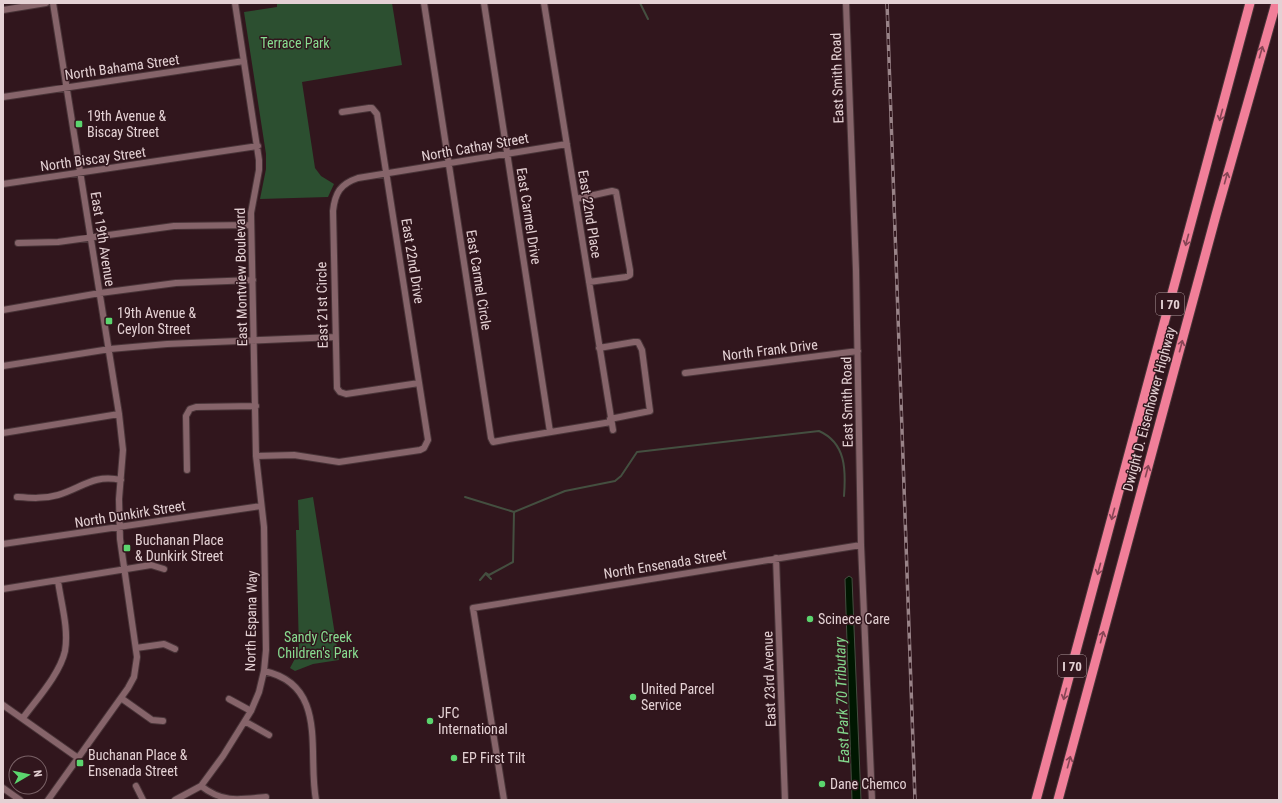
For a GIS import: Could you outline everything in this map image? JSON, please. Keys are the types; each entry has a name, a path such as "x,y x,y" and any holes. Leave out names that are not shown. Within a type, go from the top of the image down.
{"highway":[{"name":"Dwight D. Eisenhower Highway","path":"1036,800 1250,3"},
{"name":"Dwight D. Eisenhower Highway","path":"1058,800 1216,215 1276,3"}],"street":[{"path":"3,10 46,3"},
{"name":"East 19th Avenue","path":"48,800 121,698 134,677 137,657 120,527 123,450 119,414 110,349 53,3"},
{"name":"East Montview Boulevard","path":"235,3 258,146 259,170 251,207 251,225 256,456 261,506"},
{"name":"East Carmel Circle","path":"424,3 491,438 493,442 497,443 509,439 611,420 650,411 642,350 638,342 599,348"},
{"name":"East Carmel Drive","path":"484,3 550,432"},
{"name":"East 22nd Place","path":"544,3 613,430"},
{"name":"East Smith Road","path":"846,3 858,352 861,545 872,800"},
{"name":"North Bahama Street","path":"3,97 244,61"},
{"name":"East 22nd Drive","path":"256,456 294,455 339,462 417,451 424,448 428,440 387,174 375,110 369,108 342,112"},
{"name":"North Cathay Street","path":"387,174 567,144"},
{"name":"North Biscay Street","path":"3,184 80,174 258,146"},
{"name":"East 21st Circle","path":"387,174 350,181 339,188 335,195 332,211 337,386 340,392 346,394 419,383"},
{"path":"576,198 616,192 630,270 630,275 626,277 589,282"},
{"path":"18,243 58,242 174,226 251,225"},
{"path":"3,310 100,293 176,283 253,280"},
{"path":"3,366 110,349 254,340 335,337"},
{"name":"North Frank Drive","path":"685,373 858,352"},
{"path":"187,470 186,416 190,409 196,407 256,406"},
{"path":"3,433 119,414"},
{"path":"17,498 42,498 56,496 84,483 100,478 121,480"},
{"name":"North Dunkirk Street","path":"3,544 261,506"},
{"name":"North Espana Way","path":"175,800 201,786 246,722 259,692 264,672 266,650 264,527 261,506"},
{"name":"North Ensenada Street","path":"504,800 473,608 861,545"},
{"name":"East 23rd Avenue","path":"776,558 785,800"},
{"path":"3,589 151,565 164,570"},
{"path":"23,718 56,671 64,651 66,637 58,581"},
{"path":"136,648 164,644 176,649"},
{"path":"264,672 280,676 291,682 301,694 307,708 313,734 316,800"},
{"path":"121,698 152,720 163,721"},
{"path":"230,700 252,711"},
{"path":"3,705 78,758"},
{"path":"246,722 269,735"},
{"path":"136,786 143,800"},
{"path":"201,786 211,795 220,798 246,799 266,797"},
{"path":"3,788 20,800"}],"green space":[{"name":"Terrace Park","path":"277,3 392,3 402,65 302,82 315,168 321,176 334,184 328,197 260,199 266,169 266,154 244,12 277,7"},
{"name":"Sandy Creek Children's Park","path":"313,497 339,660 313,664 295,671 290,668 299,651 296,530 299,530 298,500"}],"shaded area":[{"path":"849,576 852,578 861,800 852,800 845,579"}],"waterway":[{"path":"640,3 648,19"},
{"path":"480,580 486,573 489,575 513,562 514,512 565,491 615,481 621,476 637,452 819,431 828,436 839,450 844,467 844,496"},
{"path":"465,497 514,512"},
{"path":"486,574 491,579"}],"railway":[{"path":"887,3 915,800"}],"place":[{"name":"19th Avenue & Biscay Street","path":"79,124"},
{"name":"19th Avenue & Ceylon Street","path":"109,321"},
{"name":"Buchanan Place & Dunkirk Street","path":"127,548"},
{"name":"Scinece Care","path":"810,619"},
{"name":"United Parcel Service","path":"633,697"},
{"name":"JFC International","path":"430,721"},
{"name":"EP First Tilt","path":"454,758"},
{"name":"Buchanan Place & Ensenada Street","path":"80,763"},
{"name":"Dane Chemco","path":"822,784"}],"water label":[{"name":"East Park 70 Tributary","path":"842,700"}]}
